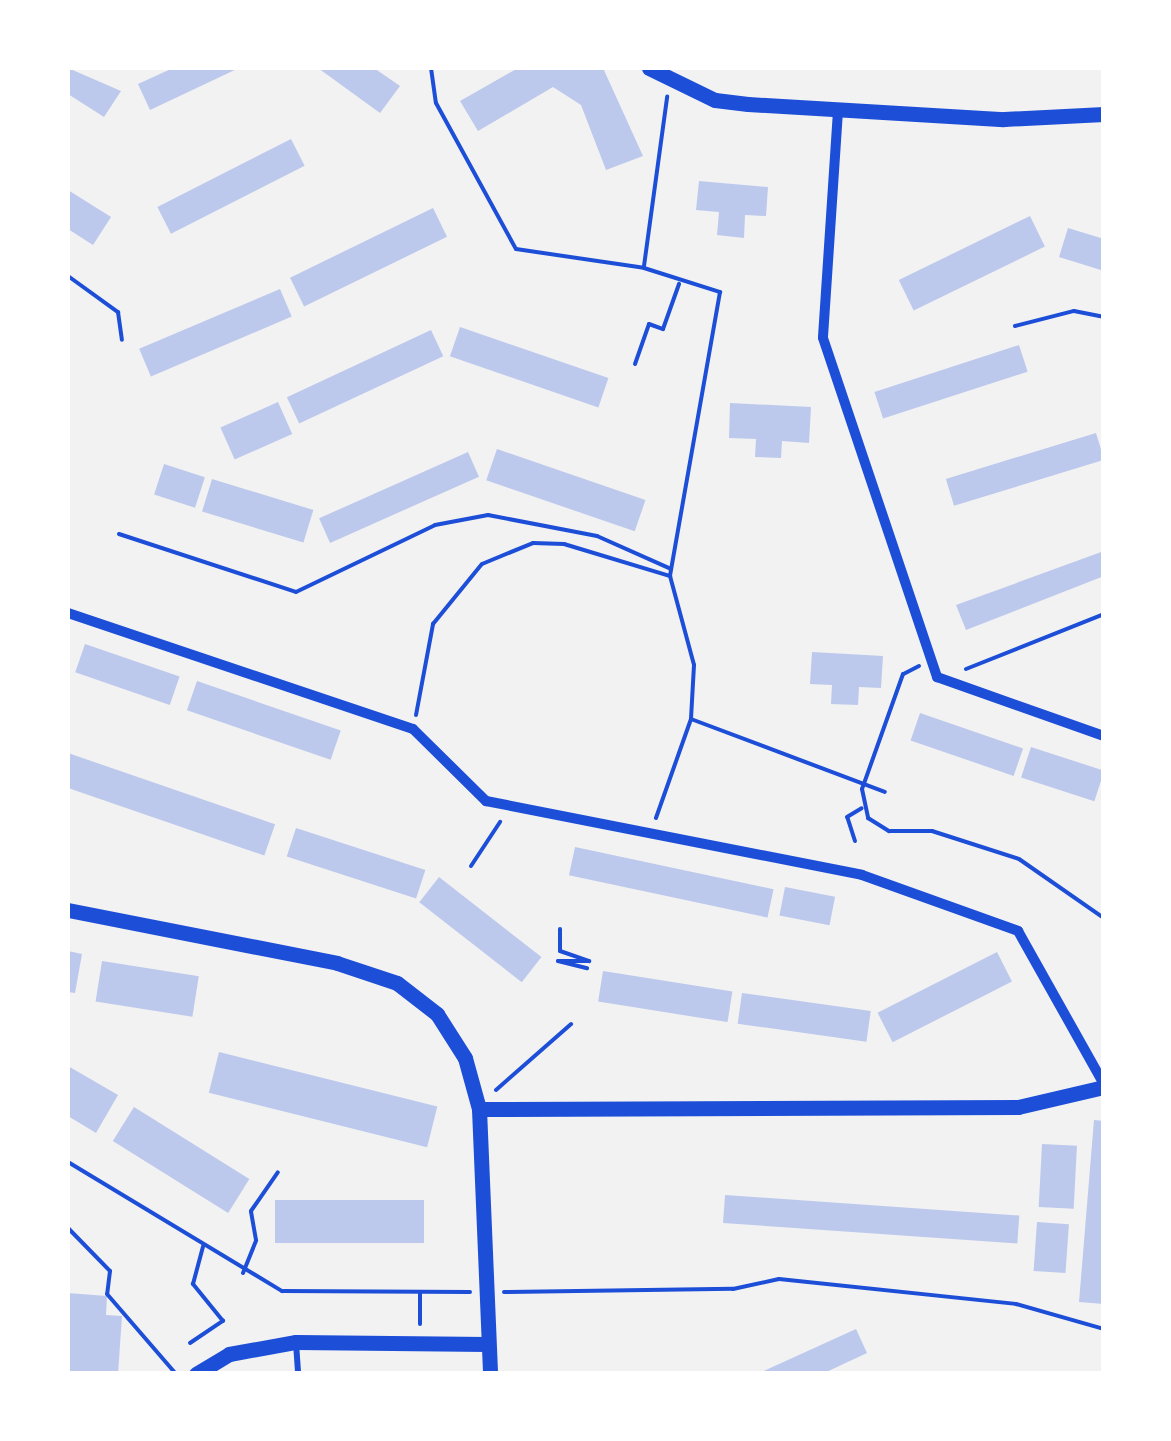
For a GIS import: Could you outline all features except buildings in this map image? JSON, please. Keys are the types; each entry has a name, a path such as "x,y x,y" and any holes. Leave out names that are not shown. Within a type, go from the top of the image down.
{"street":[{"path":"649,68 669,82 715,100 838,111 1104,114"},
{"path":"838,111 824,338 930,660 950,686 1104,736"},
{"path":"68,613 413,729 486,801 862,875 1018,931 1104,1086 1018,1107 479,1109"},
{"path":"68,910 397,983 452,1034 479,1109 490,1374"},
{"path":"196,1374 229,1354 296,1342 488,1344"}],"lane":[{"path":"296,1342 298,1374"}],"path":[{"path":"431,68 436,103 516,249 644,268 679,284 720,292 670,576 694,665 691,719 651,832"},
{"path":"644,268 669,82"},
{"path":"68,276 118,312 122,340"},
{"path":"635,364 649,324 663,329 679,284"},
{"path":"1015,326 1074,311 1104,317"},
{"path":"118,534 296,592 435,526 488,515 597,536 671,569"},
{"path":"413,729 434,624 482,564 533,543 564,544 670,576"},
{"path":"950,686 957,672 1104,614"},
{"path":"930,660 903,674 862,789 862,808 889,831 932,831 1019,859 1104,918"},
{"path":"691,719 862,789 886,792"},
{"path":"470,866 511,806"},
{"path":"855,841 847,817 862,808"},
{"path":"560,929 560,951 589,961 558,961 587,968"},
{"path":"512,1072 571,1024"},
{"path":"68,1162 243,1273 282,1292 432,1292"},
{"path":"243,1273 256,1240 252,1211 278,1172"},
{"path":"68,1228 110,1271 107,1294 176,1374"},
{"path":"190,1342 223,1320 193,1284 203,1246"},
{"path":"544,1292 733,1289 779,1280 1016,1304 1104,1330"},
{"path":"420,1292 420,1308"}]}
